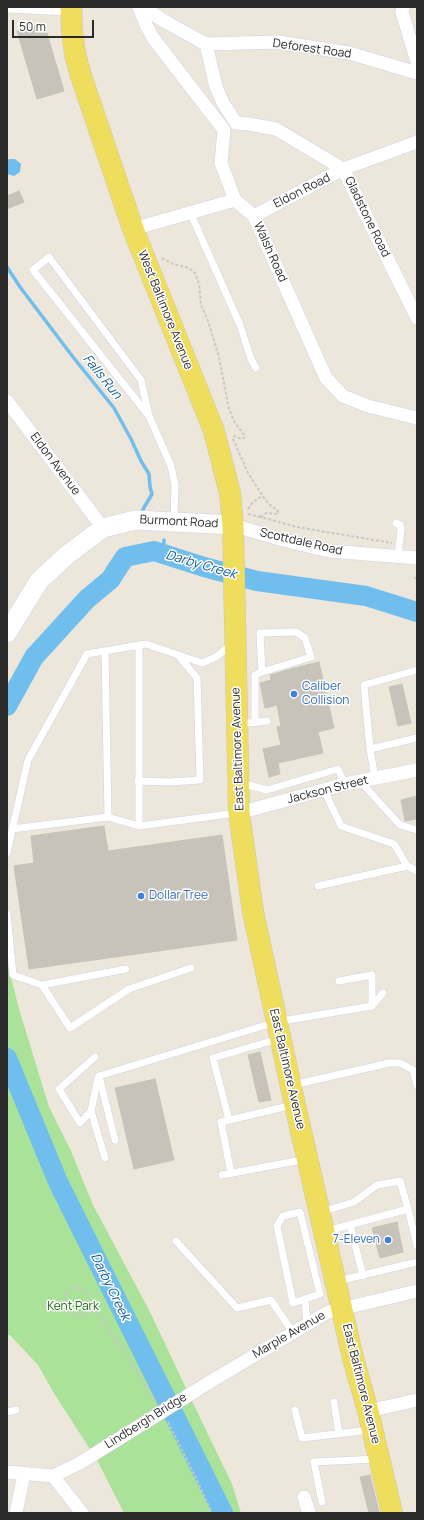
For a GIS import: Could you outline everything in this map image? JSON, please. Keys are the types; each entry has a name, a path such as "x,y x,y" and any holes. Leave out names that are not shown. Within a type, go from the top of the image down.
{"main road":[{"name":"West Baltimore Avenue","path":"71,9 75,54 133,229 214,431 230,492 233,532 234,617"},
{"name":"East Baltimore Avenue","path":"234,617 235,642 246,723 238,782 239,813 253,912 278,1030 353,1358 370,1420 392,1513"}],"street":[{"path":"138,7 153,38 224,130 236,123 223,103 216,87 206,44 164,21 143,7"},
{"path":"403,7 402,12 417,62"},
{"name":"Deforest Road","path":"206,44 278,42 349,53 417,74"},
{"name":"Gladstone Road","path":"236,123 276,129 343,169 417,318"},
{"name":"Walsh Road","path":"224,130 221,163 235,200 254,216 326,378 343,396 368,406 417,418"},
{"name":"Eldon Road","path":"254,216 343,169 417,142"},
{"path":"133,229 235,200"},
{"name":"Eldon Avenue","path":"7,401 103,528"},
{"name":"Burmont Road","path":"7,633 39,581 67,555 103,528 135,520 174,522 233,532"},
{"name":"Scottdale Road","path":"233,532 279,539 329,551 399,550 417,558"},
{"name":"Jackson Street","path":"239,813 345,784 417,770"},
{"name":"Marple Avenue","path":"213,1380 328,1312 342,1310 417,1291"},
{"name":"Lindbergh Bridge","path":"53,1476 80,1463 213,1380"},
{"path":"370,1420 417,1400"},
{"path":"7,1472 53,1476 82,1513"},
{"path":"16,1513 24,1474"},
{"path":"304,1498 309,1513"}],"lane":[{"path":"7,9 71,9"},
{"path":"190,212 240,325 251,359 256,368"},
{"path":"149,416 33,270 49,257 141,380 149,416 171,466 175,485 174,522"},
{"path":"396,523 402,528 399,550"},
{"path":"262,672 260,633 296,632 305,638 311,657 262,672 255,674 246,723 266,721"},
{"path":"7,853 28,760 87,654 146,644 202,663 216,657 235,642"},
{"path":"139,645 139,826"},
{"path":"105,651 108,817"},
{"path":"138,781 169,782 200,780 197,678 178,655"},
{"path":"375,778 370,749 364,685 417,670"},
{"path":"370,749 417,738"},
{"path":"238,782 267,790 338,770 345,784"},
{"path":"360,781 400,824 417,830"},
{"path":"324,790 341,826 394,844 407,866 417,871"},
{"path":"12,829 108,817 139,826 239,813"},
{"path":"318,886 407,866"},
{"path":"7,914 13,975 42,985 126,969"},
{"path":"42,985 70,1028 129,989 191,968"},
{"path":"339,981 372,975 372,1006"},
{"path":"99,1076 372,1006 383,993"},
{"path":"229,1120 213,1058 278,1030"},
{"path":"91,1111 80,1123 59,1089 96,1057"},
{"path":"231,1173 221,1122 293,1095 389,1063 400,1063 413,1070 417,1085"},
{"path":"99,1076 91,1111 105,1158"},
{"path":"99,1076 115,1140"},
{"path":"222,1175 307,1159"},
{"path":"322,1222 354,1202 377,1185 400,1181 417,1246"},
{"path":"322,1222 350,1224 408,1210"},
{"path":"300,1212 320,1294 305,1300 293,1303 277,1226 283,1216 300,1212"},
{"path":"350,1224 363,1276"},
{"path":"176,1241 236,1308 271,1300 293,1333"},
{"path":"336,1282 417,1262"},
{"path":"305,1300 307,1324"},
{"path":"334,1402 339,1434"},
{"path":"7,1412 16,1410"},
{"path":"295,1410 302,1438 339,1434 370,1420"},
{"path":"322,1502 314,1462 379,1458"}],"path":[{"path":"158,254 162,259 173,264 189,268 195,273 200,284 200,305 208,321 219,357 229,410 235,423 245,436 244,438 234,436 233,439 248,473 262,496 278,511 278,514 266,513 261,517"},
{"path":"262,496 253,502 244,514 297,527 341,534 399,550"},
{"path":"72,1287 77,1287 83,1290 94,1309 86,1314 76,1316 65,1308 65,1295 72,1287"}],"green space":[{"name":"Kent Park","path":"7,940 9,970 19,1009 49,1107 71,1151 93,1205 150,1312 232,1484 241,1513 124,1513 97,1460 55,1395 38,1365 10,1335 7,1335"}],"water":[{"path":"15,159 21,164 20,172 14,176 7,174 7,160"}],"building":[{"path":"44,23 64,91 37,99 17,31"},
{"path":"19,191 24,202 7,209 7,196"},
{"name":"Caliber Collision","path":"319,662 334,728 318,732 323,753 278,763 280,774 269,777 263,749 281,745 277,727 281,726 277,705 265,708 260,683 271,680 270,675"},
{"path":"402,684 411,723 398,726 389,687"},
{"path":"417,796 417,819 405,821 401,800"},
{"path":"104,826 108,851 222,835 237,940 29,969 14,866 34,863 31,836"},
{"path":"260,1052 271,1100 259,1102 248,1055"},
{"path":"155,1079 174,1160 134,1169 115,1088"},
{"name":"7-Eleven","path":"397,1222 403,1252 380,1258 372,1228"},
{"path":"370,1475 379,1512 373,1513 369,1513 360,1477"}],"waterway":[{"name":"Falls Run","path":"7,267 20,287 73,357 114,408 149,474 152,494 142,511"},
{"path":"163,554 164,540"},
{"name":"Darby Creek","path":"7,706 34,657 87,599 111,579 110,580 125,557 154,551 204,567 257,581 366,596 417,612"},
{"name":"Darby Creek","path":"7,1058 58,1182 223,1513"}],"place":[{"name":"Caliber Collision","path":"294,694"},
{"name":"Dollar Tree","path":"141,896"},
{"name":"7-Eleven","path":"388,1240"}]}
